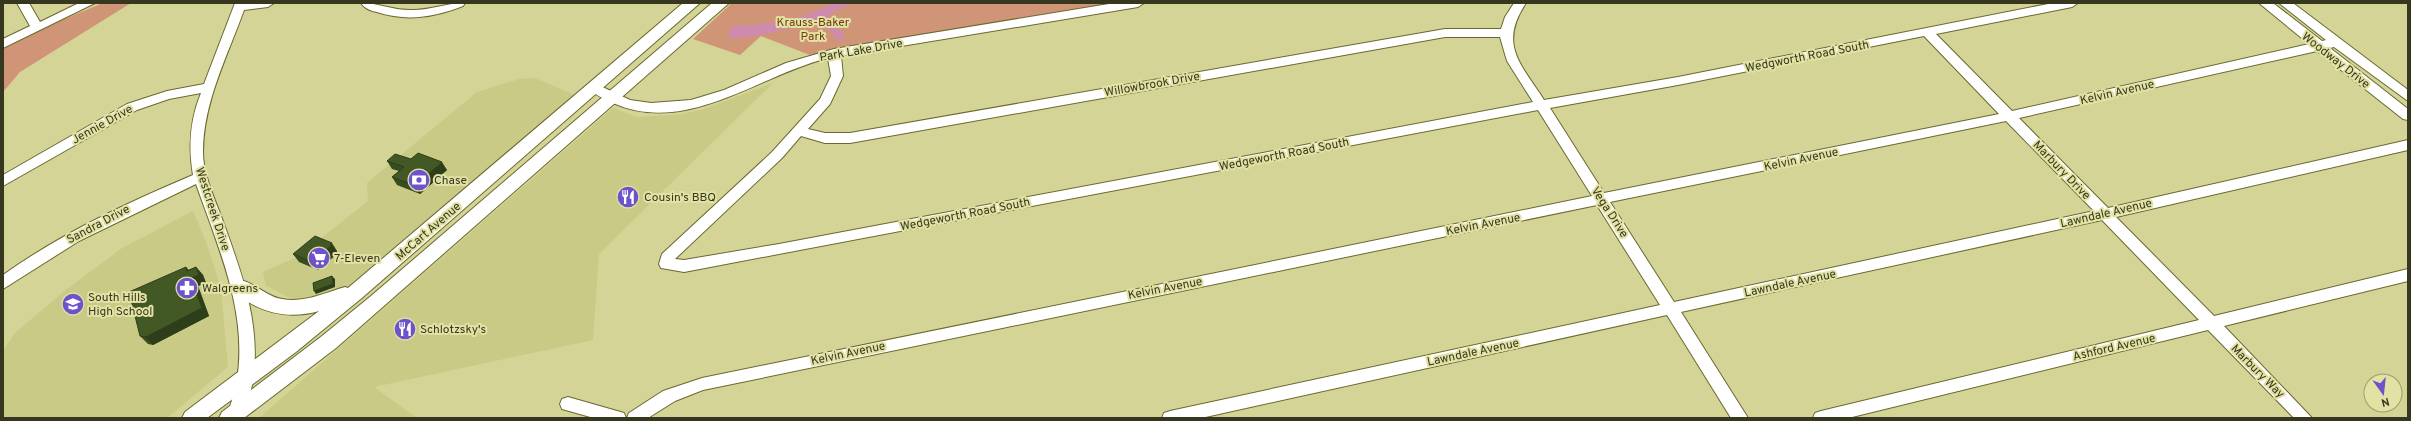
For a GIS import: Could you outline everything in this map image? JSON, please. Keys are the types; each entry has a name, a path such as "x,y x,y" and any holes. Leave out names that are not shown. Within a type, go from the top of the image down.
{"main road":[{"name":"McCart Avenue","path":"192,418 245,377 289,346 369,281 692,3"},
{"name":"McCart Avenue","path":"233,416 330,342 721,3"},
{"path":"453,209 476,217"},
{"path":"238,286 265,302 291,307 311,305 332,300 369,281"}],"street":[{"path":"24,3 37,27"},
{"path":"3,44 89,3"},
{"path":"240,5 268,3"},
{"path":"367,3 377,9 404,14 426,13 459,3"},
{"name":"Park Lake Drive","path":"594,87 630,104 659,108 694,105 726,95 802,61 834,53 1138,3"},
{"path":"1505,33 1508,20 1520,3"},
{"name":"Wedgworth Road South","path":"1541,106 1928,33 2072,3"},
{"name":"Woodway Drive","path":"2265,3 2408,116"},
{"name":"Woodway Drive","path":"2286,3 2408,97"},
{"name":"Westcreek Drive","path":"233,416 245,377 247,352 245,318 238,286 200,177 196,153 198,126 209,86 240,5"},
{"name":"Willowbrook Drive","path":"800,131 825,138 850,138 1445,33 1505,33"},
{"name":"Vega Drive","path":"1505,33 1507,48 1513,61 1740,418"},
{"name":"Marbury Drive","path":"1928,33 2212,324"},
{"name":"Kelvin Avenue","path":"635,418 669,396 702,384 2009,116 2337,42"},
{"name":"Wedgeworth Road South","path":"834,53 837,67 835,84 825,101 800,131 667,258 666,264 684,266 779,249 1541,106"},
{"name":"Jennie Drive","path":"3,181 132,107 167,95 209,86"},
{"name":"Lawndale Avenue","path":"1170,418 1671,310 2408,145"},
{"name":"Sandra Drive","path":"3,283 47,252 106,219 200,177"},
{"name":"Ashford Avenue","path":"1820,418 2212,324 2408,275"},
{"name":"Marbury Way","path":"2212,324 2304,418"},
{"path":"568,404 618,418"}],"shaded area":[{"path":"834,3 853,3 831,13 829,17 831,24 844,34 843,40 837,41 831,31 817,24 803,25 756,36 728,39 731,26 784,21 808,14"},
{"path":"535,78 577,96 355,283 323,297 296,301 266,286 263,272 297,257 368,201 367,183 477,92 519,79"},
{"path":"773,83 599,254 593,340 374,387 417,418 259,418 613,108 637,117 683,114 704,109"},
{"path":"193,211 206,242 221,288 228,367 167,418 3,418 3,351 15,333 67,289 122,248"}],"green space":[{"path":"103,3 131,3 20,72 3,92 3,49 57,22"},
{"name":"Krauss-Baker Park","path":"732,3 1122,3 810,55 761,36 740,55 693,39"}],"building":[{"path":"418,153 442,162 415,186 392,177 404,167 387,161 395,154 411,159"},
{"path":"315,236 332,243 330,244 332,245 312,262 293,254"},
{"name":"Walgreens","path":"186,267 187,271 196,267 199,275 191,278 202,308 146,337 140,336 129,292"},
{"path":"332,276 333,284 314,291 313,283"}],"place":[{"name":"Chase","path":"419,180"},
{"name":"Cousin's BBQ","path":"628,197"},
{"name":"7-Eleven","path":"319,258"},
{"name":"Walgreens","path":"187,288"},
{"name":"South Hills High School","path":"73,304"},
{"name":"Schlotzsky's","path":"405,329"}]}
